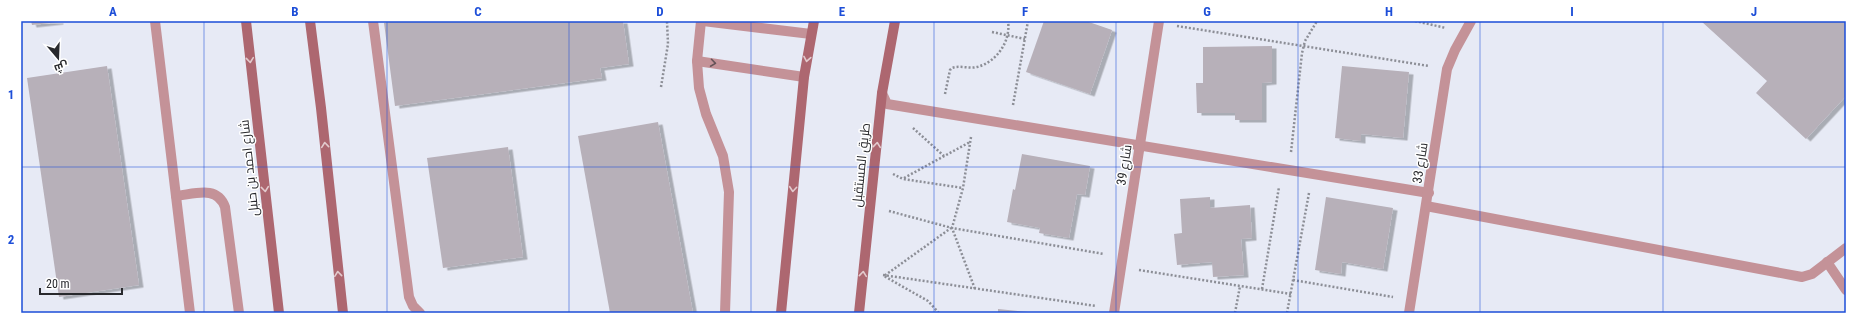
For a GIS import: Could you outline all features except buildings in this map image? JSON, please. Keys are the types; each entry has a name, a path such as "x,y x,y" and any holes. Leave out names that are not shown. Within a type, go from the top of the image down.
{"street":[{"path":"155,21 190,313"},
{"name":"شارع احمد بن حنبل","path":"246,21 279,313"},
{"path":"310,21 343,313"},
{"path":"373,21 409,297 413,306 420,313"},
{"path":"725,313 728,192 722,156 706,114 699,88 697,60 702,21 811,34"},
{"path":"781,313 804,77 814,21"},
{"name":"طريق المستقبل","path":"859,313 882,93 895,21"},
{"name":"شارع 33","path":"1408,313 1429,193 1447,69 1464,31 1471,21"},
{"name":"شارع 39","path":"1114,311 1159,22"},
{"path":"697,60 804,77"},
{"path":"882,93 887,104 1429,193"},
{"path":"176,196 209,192 216,194 222,200 225,207 238,313"},
{"path":"1426,206 1802,277 1809,276 1846,248"},
{"path":"1827,262 1846,290"}],"path":[{"path":"661,86 668,44 667,21"},
{"path":"942,114 950,70 956,67 978,67 997,55 1004,46 1008,36 1008,21"},
{"path":"1010,124 1028,21"},
{"path":"1262,290 1285,170 1302,53 1317,21"},
{"path":"1415,21 1464,31"},
{"path":"1159,22 1447,69"},
{"path":"992,32 1025,39"},
{"path":"974,119 963,188 952,228 975,289"},
{"path":"903,179 970,142"},
{"path":"874,163 903,179 963,188"},
{"path":"1287,313 1312,174"},
{"path":"870,206 952,228 1240,286 1291,294"},
{"path":"884,276 952,228"},
{"path":"864,262 884,276 928,301 939,313"},
{"path":"884,276 1114,311"},
{"path":"1293,280 1411,300"},
{"path":"1235,313 1240,286"}]}
